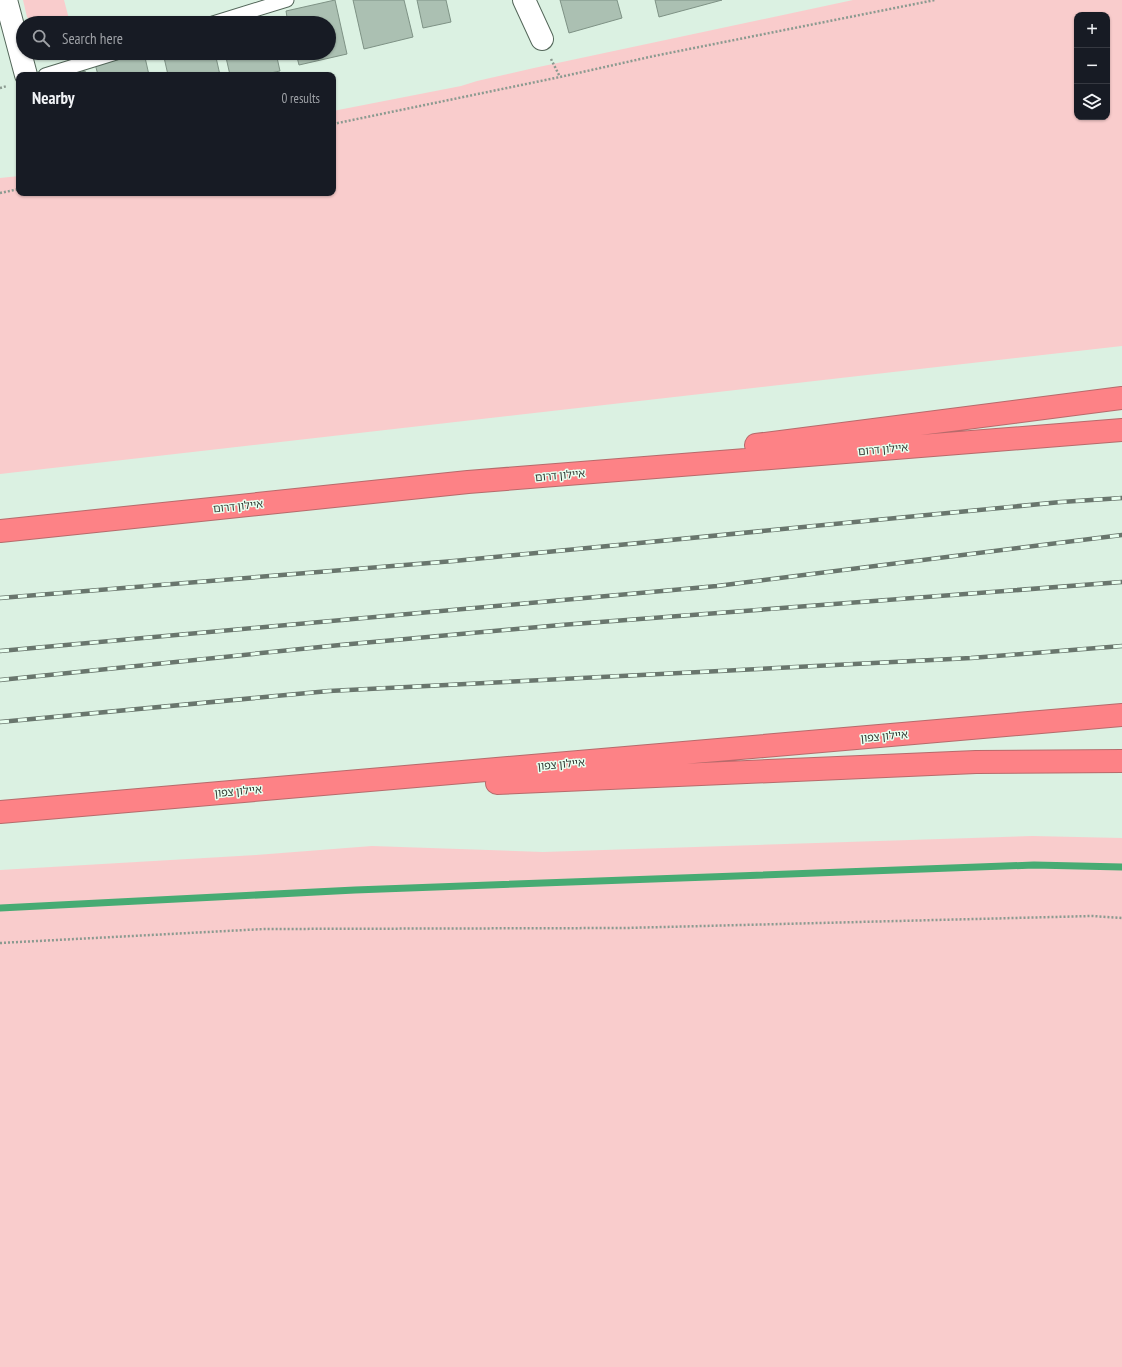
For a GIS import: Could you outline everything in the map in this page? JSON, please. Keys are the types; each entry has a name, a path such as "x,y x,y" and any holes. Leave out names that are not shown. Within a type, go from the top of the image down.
{"highway":[{"path":"468,482 1122,398"},
{"name":"איילון דרום","path":"0,531 468,482 1122,430"},
{"name":"איילון צפון","path":"0,812 1122,716"},
{"path":"152,799 968,762 1122,761"}],"street":[{"path":"6,0 13,44"},
{"path":"524,0 542,39"},
{"path":"20,60 25,72"}],"lane":[{"path":"236,16 287,0"},
{"path":"55,72 93,60"}],"path":[{"path":"336,123 654,56 935,0"},
{"path":"0,193 16,190"},
{"path":"0,943 264,929 625,928 1092,916 1122,918"}],"shaded area":[{"path":"23,0 64,0 68,16 27,16"},
{"path":"853,0 1122,0 1122,346 0,474 0,178 16,176 16,196 336,196 336,110 461,86 534,68"},
{"path":"1032,836 1122,838 1122,1367 0,1367 0,870 256,855 372,846 543,852"}],"building":[{"path":"335,0 347,54 336,57 336,16 287,16 286,11"},
{"path":"353,0 404,0 413,37 364,49"},
{"path":"417,0 446,0 451,22 423,28"},
{"path":"560,0 617,0 622,18 569,33"},
{"path":"655,0 722,0 659,17"},
{"path":"94,60 146,60 148,72 97,72"},
{"path":"165,60 217,60 219,72 167,72"},
{"path":"227,60 278,60 280,71 275,72 229,72"},
{"path":"298,60 321,60 299,65"}],"waterway":[{"path":"0,908 355,890 1034,865 1122,867"}],"railway":[{"path":"0,598 454,561 1061,502 1122,498"},
{"path":"0,651 717,586 1122,535"},
{"path":"0,680 340,645 561,625 1122,582"},
{"path":"0,722 329,691 971,658 1122,646"}]}
